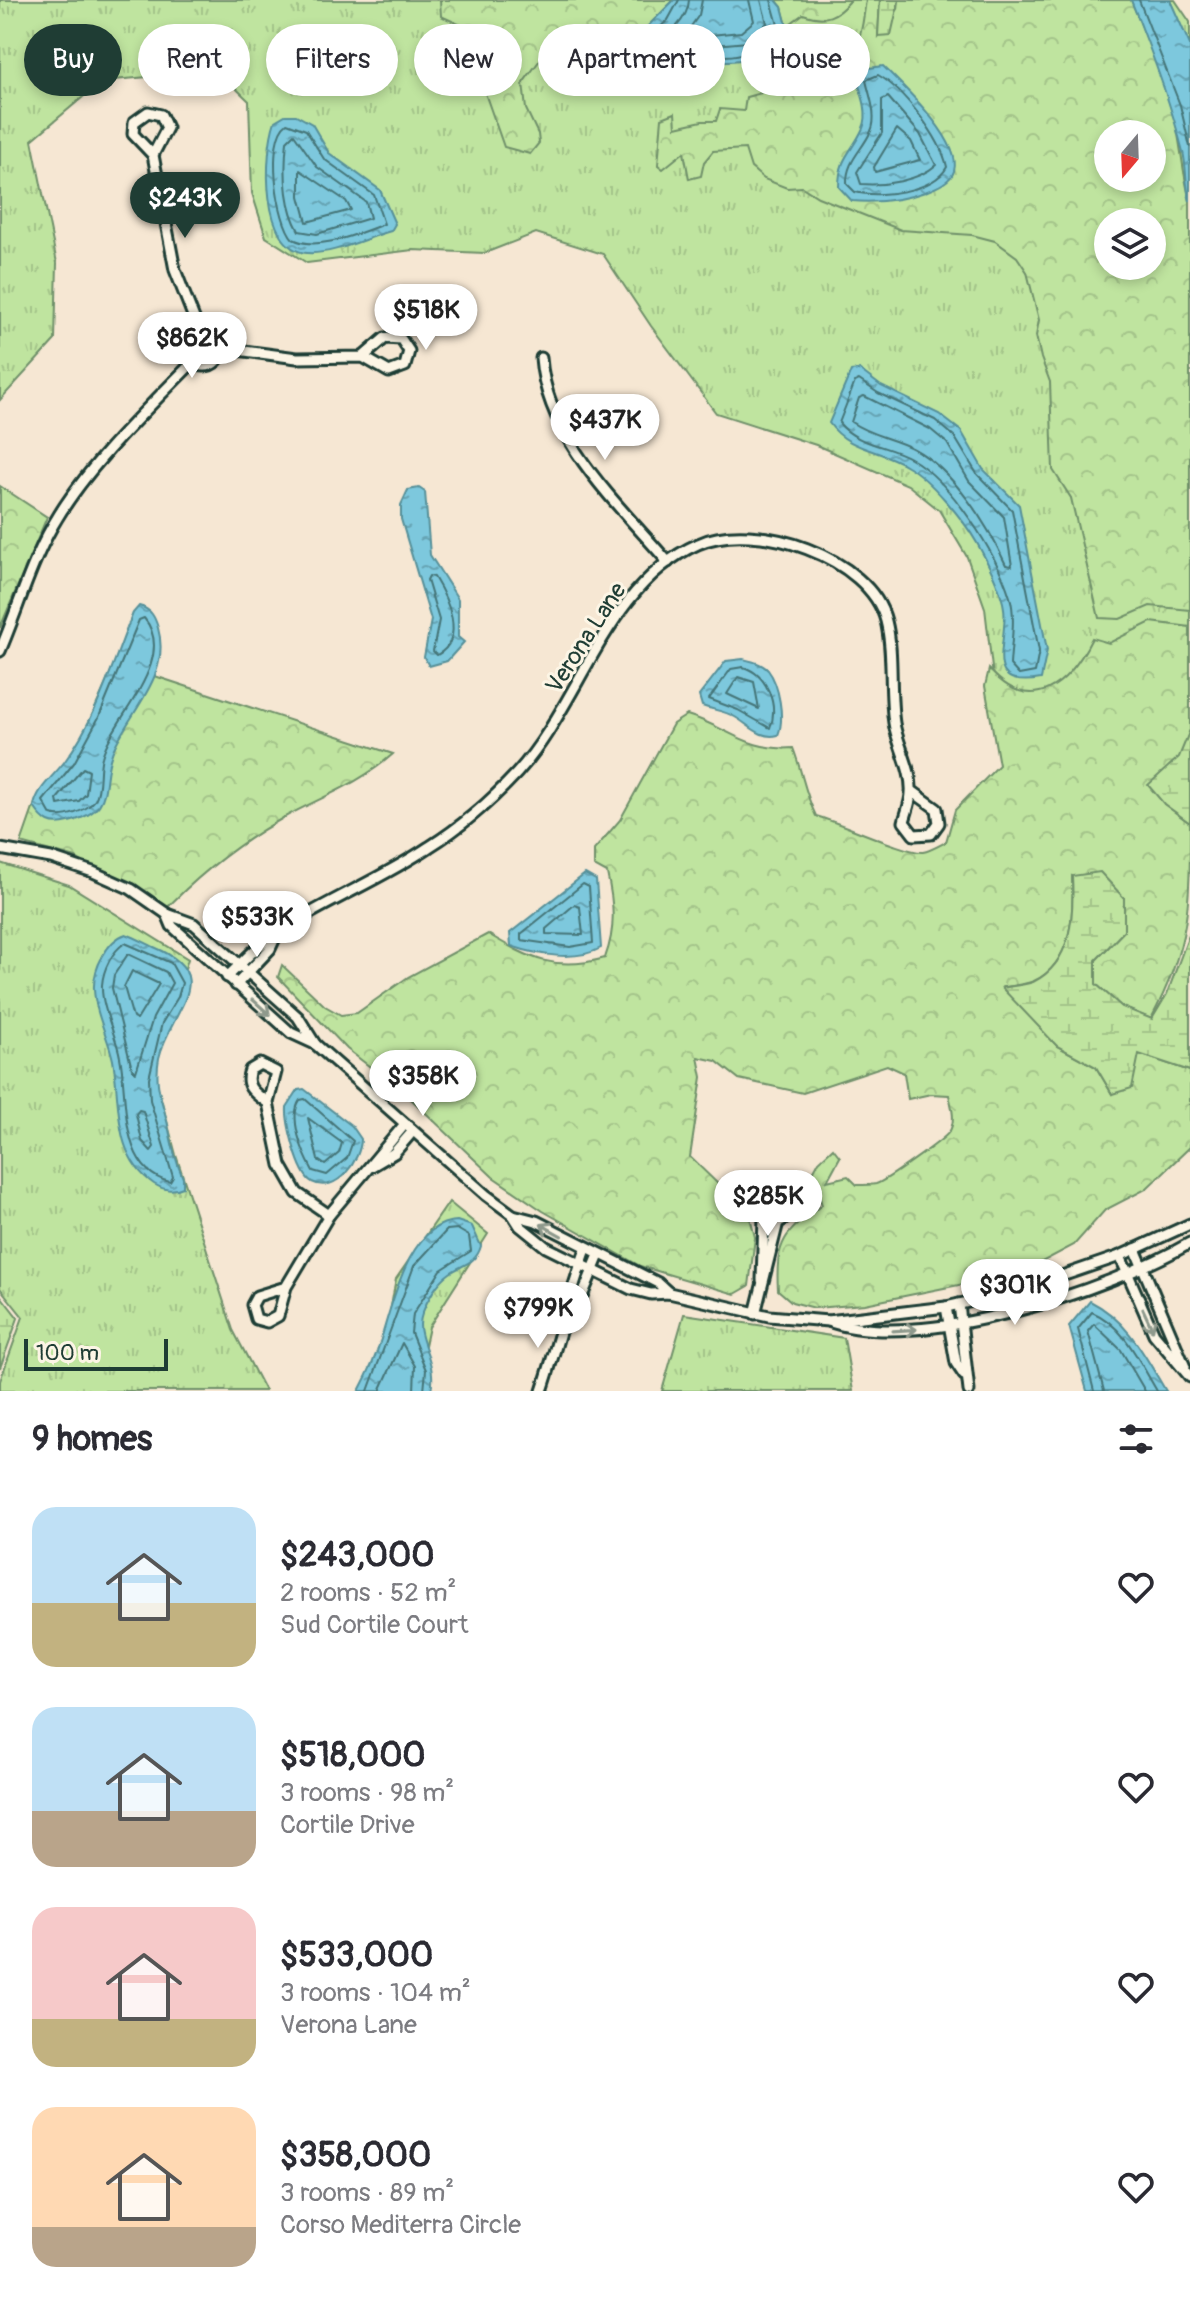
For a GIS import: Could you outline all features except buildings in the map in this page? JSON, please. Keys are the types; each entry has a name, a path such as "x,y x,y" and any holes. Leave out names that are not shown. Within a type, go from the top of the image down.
{"street":[{"path":"153,155 167,128 161,115 148,112 137,116 132,127 138,141 153,155 175,270 199,331"},
{"path":"199,331 211,331 218,336 222,348 218,359 210,365 193,362 187,345 199,331"},
{"path":"222,348 297,358 363,357 383,370 396,372 405,366 409,351 401,339 385,338 363,357"},
{"path":"541,358 546,395 577,450 668,562"},
{"path":"0,651 32,568 63,509 88,475 193,362"},
{"name":"Verona Lane","path":"236,985 264,942 275,938 311,912 428,848 496,794 554,725 615,620 668,562 700,543 730,535 749,535 831,559 861,579 874,594 886,621 894,727 912,791 904,822 908,830 922,837 936,828 939,817 933,805 912,791"},
{"path":"0,846 104,876 167,914 194,924 298,1017 315,1044 513,1215 531,1237 580,1265 651,1294 669,1293 755,1314 828,1321 871,1332 949,1325 1067,1296 1190,1243"},
{"path":"167,914 172,926 236,985 291,1033 315,1044"},
{"name":"Verona Lane","path":"227,977 244,969"},
{"path":"268,1103 287,1179 305,1200 329,1215"},
{"path":"286,1287 329,1215 409,1128"},
{"path":"755,1314 762,1280 764,1218 759,1211 760,1200 768,1192 779,1190 789,1198 791,1209 787,1217 778,1222 771,1240 768,1270 762,1280"},
{"path":"513,1215 536,1221 658,1283 669,1293"},
{"path":"764,1218 778,1222"},
{"path":"828,1321 946,1307 1018,1291 1120,1256 1190,1224"},
{"path":"542,1391 566,1321 568,1298 586,1249"},
{"path":"1135,1249 1190,1377"},
{"path":"566,1321 578,1306 599,1255"},
{"path":"1120,1256 1154,1334 1190,1377"},
{"path":"959,1304 964,1375 969,1391"},
{"path":"946,1307 956,1363 964,1375"}],"green space":[{"path":"0,0 1175,0 1190,22 1190,658 1041,713 995,694 985,608 967,557 939,510 908,485 816,445 716,413 651,326 603,254 536,233 485,253 413,250 307,263 266,237 252,193 249,101 244,96 250,96 250,24 138,24 138,78 122,79 122,24 24,24 24,96 84,96 32,140 57,263 55,340 0,400"},
{"path":"440,0 674,0 650,24 538,24 538,63 523,83 526,109 539,143 530,154 504,147 486,96 522,96 522,24 459,24 441,16"},
{"path":"776,0 851,0 830,16 818,18 803,14 790,24 786,24 782,7"},
{"path":"866,0 880,0 878,36 898,9 899,0 1131,0 1173,110 1190,201 1190,610 1150,606 1120,619 1099,618 1071,498 1053,470 1050,382 1036,336 1039,320 1027,272 1017,257 995,241 972,235 901,230 818,197 802,187 787,188 764,179 751,168 745,149 713,151 704,162 701,176 689,179 684,152 663,169 658,165 662,118 675,113 676,127 716,121 720,109 744,111 746,97 750,96 870,96 870,24 862,24"},
{"path":"880,0 899,0 891,35 878,36"},
{"path":"0,486 47,517 0,628"},
{"path":"1151,622 1190,627 1190,730 1164,804 1190,823 1188,902 1174,969 1151,1019 1122,1007 1096,984 1096,960 1124,931 1124,898 1072,876 1071,921 1064,949 1057,962 1034,981 1003,987 1057,1046 1096,1067 1112,1094 1139,1054 1190,1071 1190,1147 1146,1189 1105,1210 1074,1245 1023,1272 865,1304 815,1308 792,1302 778,1290 778,1260 785,1239 822,1205 812,1174 819,1161 833,1148 840,1157 827,1181 848,1176 857,1185 876,1184 926,1151 951,1128 953,1114 949,1095 931,1094 908,1099 904,1073 887,1065 803,1093 739,1079 716,1061 698,1057 702,1077 690,1157 749,1214 755,1237 749,1286 735,1294 640,1266 543,1211 493,1177 410,1098 347,1049 278,977 282,965 325,1006 341,1015 357,1013 408,977 488,934 544,961 572,964 605,958 611,936 612,906 607,873 594,866 594,850 620,820 673,724 687,715 750,742 793,748 816,816 903,848 923,852 929,850 946,842 955,810 999,765 985,686 989,669 1005,684 1020,691 1034,693 1048,689 1072,669 1092,638 1109,643"},
{"path":"115,663 393,754 354,782 250,838 204,873 162,913 76,858 21,843 36,800 76,752"},
{"path":"1190,730 1190,823 1164,804 1148,785 1179,757"},
{"path":"0,863 69,885 188,959 153,1068 176,1155 233,1330 265,1391 0,1391 0,1381 23,1317 0,1288"},
{"path":"1100,872 1124,898 1124,931 1096,960 1096,984 1122,1007 1152,1019 1167,994 1190,932 1190,1071 1139,1054 1132,1088 1112,1094 1096,1067 1057,1046 1002,988 1033,982 1056,963 1071,921 1072,876"},
{"path":"449,1202 488,1234 429,1327 415,1391 360,1391 379,1372 396,1279"},
{"path":"1,1296 18,1318 0,1368 0,1299"},
{"path":"684,1314 844,1338 853,1391 662,1391"}],"water":[{"path":"674,0 776,0 782,7 786,24 741,24 741,59 725,61 725,24 650,24"},
{"path":"1131,0 1170,0 1190,45 1190,201 1178,133"},
{"path":"883,66 940,130 954,159 954,171 942,184 916,195 870,202 852,201 839,187 841,168 865,122 862,96 870,96 870,68"},
{"path":"285,115 296,115 312,124 329,153 380,190 395,224 391,231 317,253 292,247 281,235 273,218 268,176 275,121"},
{"path":"860,370 881,386 939,414 961,431 983,469 1019,505 1047,650 1041,679 1021,681 1009,677 1003,669 1002,599 980,549 955,512 916,472 897,460 846,439 829,423 851,371"},
{"path":"419,488 425,492 430,555 458,599 458,637 464,642 447,661 429,666 424,657 431,620 401,519 401,505 408,490"},
{"path":"139,606 152,614 158,628 161,645 155,676 115,746 101,802 85,816 57,824 48,822 34,807 35,800 86,727 133,613"},
{"path":"743,659 763,666 772,676 781,711 778,735 761,734 731,715 702,706 699,696 726,661"},
{"path":"585,874 596,880 601,948 568,956 511,946 510,933"},
{"path":"126,934 174,958 185,970 189,982 159,1058 157,1076 183,1178 183,1187 175,1189 168,1190 154,1184 131,1159 121,1128 113,1060 95,998 94,981 102,956 113,942"},
{"path":"304,1089 352,1126 361,1139 352,1165 330,1184 321,1185 307,1177 294,1147 287,1107 298,1090"},
{"path":"457,1221 472,1226 481,1246 472,1260 441,1281 422,1314 420,1323 431,1368 431,1391 359,1391 377,1352 397,1287 415,1250 426,1235 440,1225"},
{"path":"1090,1301 1125,1329 1166,1391 1087,1391 1069,1326"}]}
